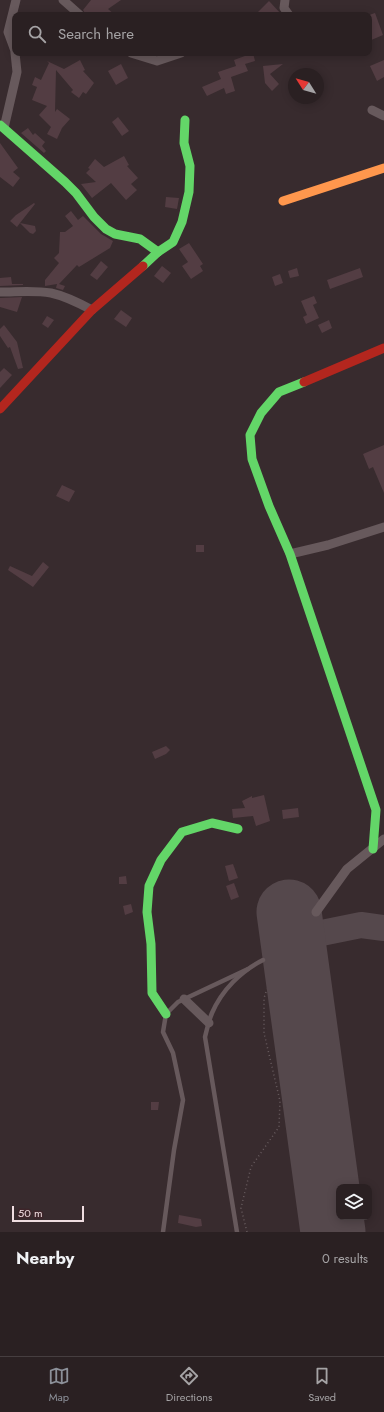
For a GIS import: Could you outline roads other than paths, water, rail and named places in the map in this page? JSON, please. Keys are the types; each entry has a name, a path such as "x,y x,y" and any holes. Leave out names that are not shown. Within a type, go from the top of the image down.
{"street":[{"path":"13,12 16,0"},
{"path":"63,0 77,12"},
{"path":"284,0 284,8 287,12"},
{"path":"12,16 8,32 12,43"},
{"path":"15,56 17,72 2,127 65,182 76,193 94,217 106,228 115,234 140,239 158,252"},
{"path":"140,56 157,62 173,56"},
{"path":"372,110 384,116"},
{"path":"0,409 92,310 158,252 174,242 182,222 189,192 190,166 184,143 185,120"},
{"path":"283,201 384,168"},
{"path":"0,292 26,291 51,293 64,297 92,310"},
{"path":"373,849 376,810 290,554 252,459 250,436 261,413 279,392 384,348"},
{"path":"290,554 328,545 384,527"},
{"path":"166,1014 152,993 152,944 147,912 149,886 161,860 182,832 212,824 238,829"},
{"path":"316,912 347,869 384,839"},
{"path":"184,999 209,1022"}],"lane":[{"path":"163,1232 174,1150 183,1100 173,1053 163,1032 166,1014 178,1002 248,969 263,960"},
{"path":"237,1232 205,1037 212,1014 225,991 248,969"}]}
